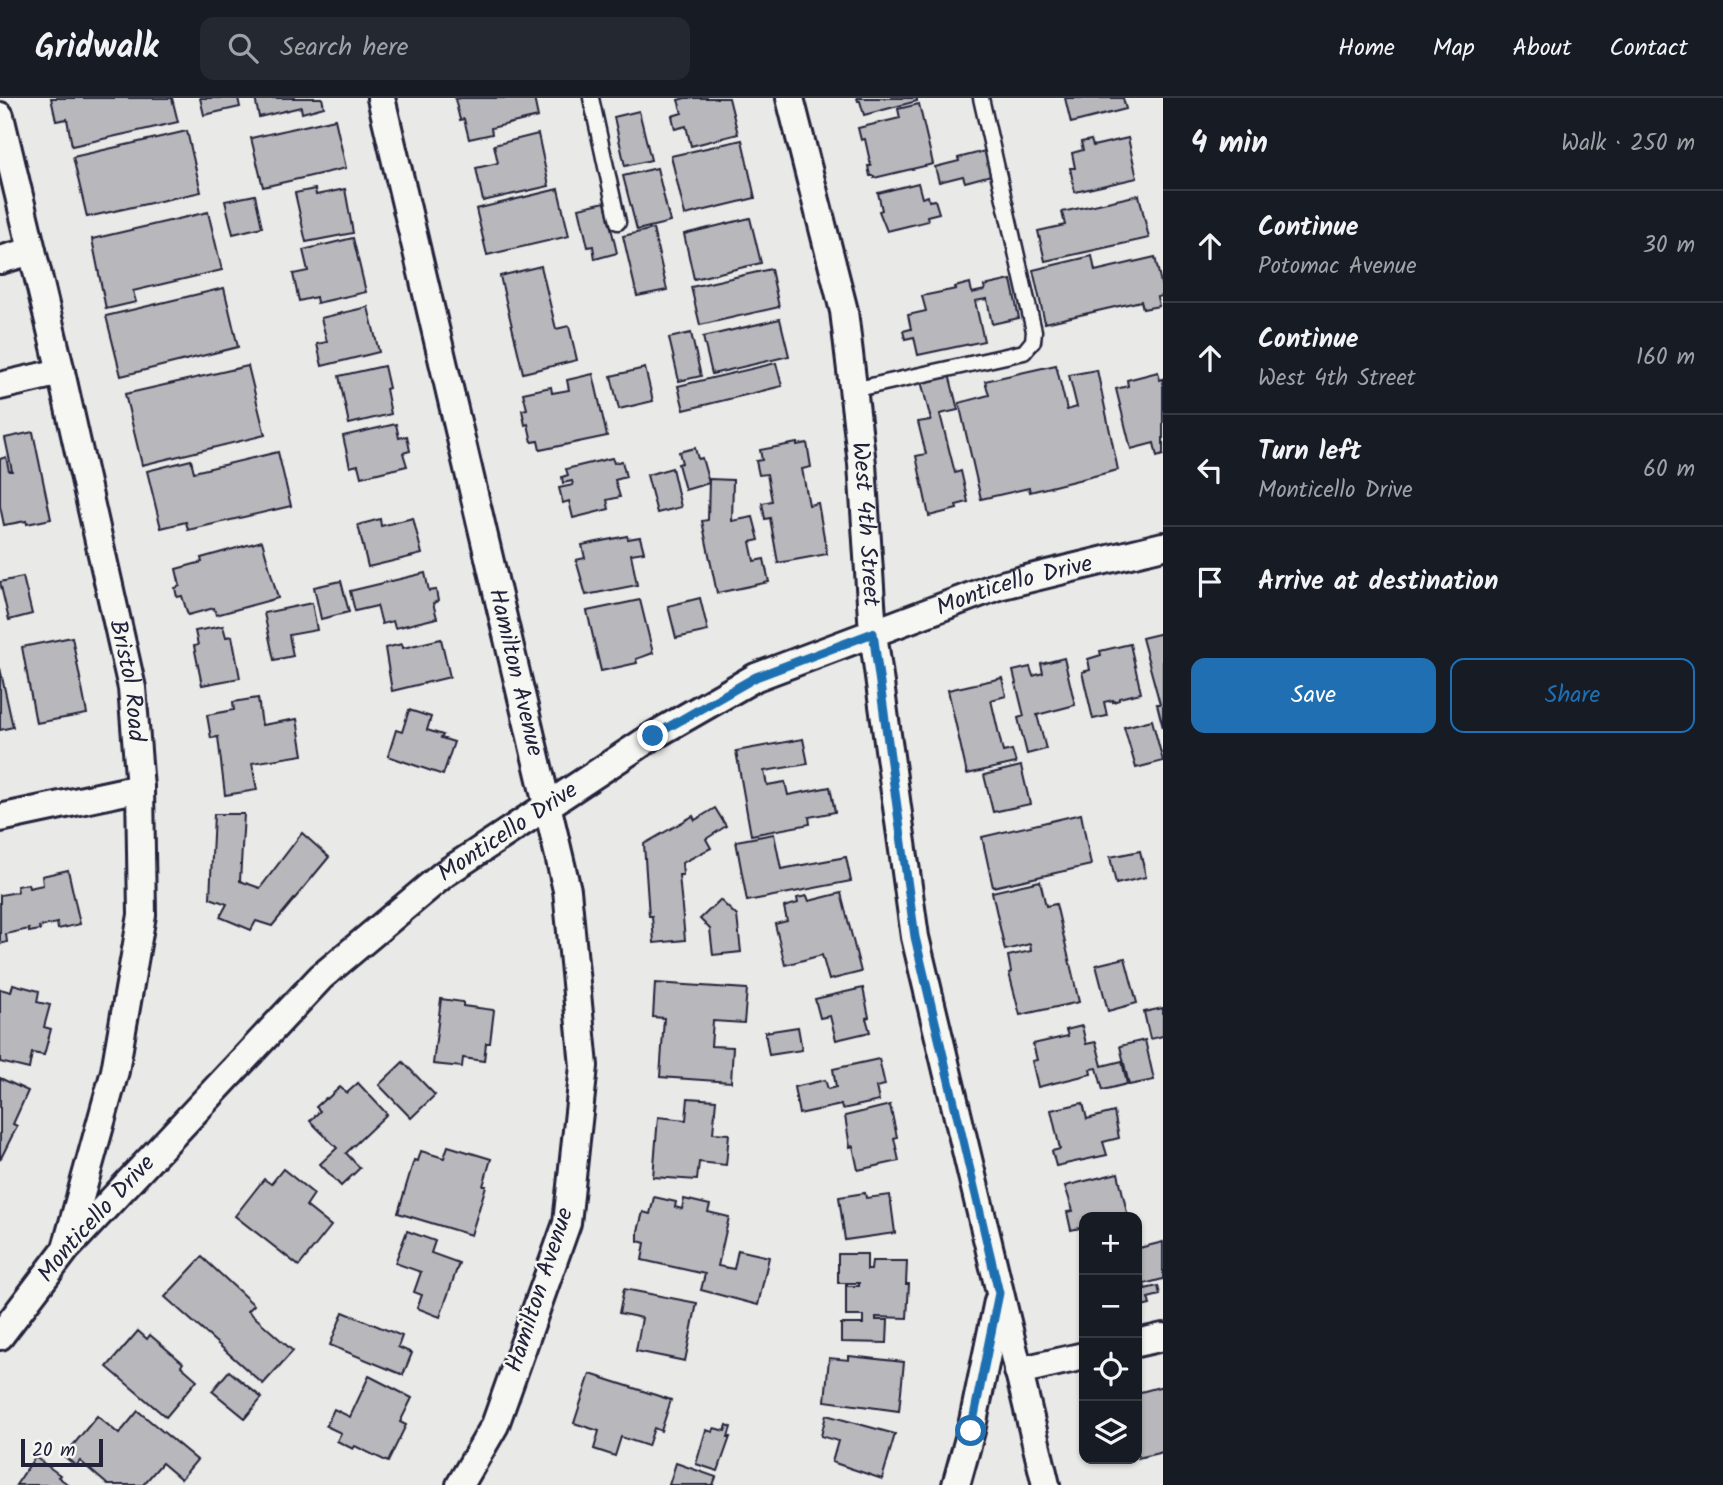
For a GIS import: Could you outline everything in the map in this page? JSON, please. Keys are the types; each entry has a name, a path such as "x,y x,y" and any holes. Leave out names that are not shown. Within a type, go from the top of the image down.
{"street":[{"name":"Hamilton Avenue","path":"381,98 567,890 584,1066 567,1223 495,1425 460,1485"},
{"name":"West 4th Street","path":"790,98 844,311 862,464 873,633 915,937 1045,1485"},
{"name":"Bristol Road","path":"0,116 12,216 32,251 132,688 140,788 142,915 115,1071 66,1249"},
{"path":"0,260 32,251"},
{"path":"0,386 61,372"},
{"name":"Monticello Drive","path":"0,1336 66,1249 321,977 444,874 653,736 756,677 998,586 1163,547"},
{"path":"0,818 140,788"},
{"path":"956,1485 971,1431 999,1293"},
{"path":"1142,1342 1163,1337"},
{"path":"1018,1371 1079,1357"}],"lane":[{"path":"591,98 618,222"},
{"path":"853,390 1024,352 1033,341 1034,331 981,98"}],"building":[{"path":"51,98 172,98 178,122 72,146 67,119 56,121"},
{"path":"200,98 238,98 240,107 204,115"},
{"path":"255,98 322,98 324,107 302,113 301,107 259,117"},
{"path":"534,98 538,117 491,128 492,134 469,139 464,119 460,120 455,99"},
{"path":"729,98 738,134 691,146 686,126 675,129 672,116 682,113 678,100"},
{"path":"857,98 917,98 917,101 864,115"},
{"path":"1065,98 1123,98 1126,109 1071,123"},
{"path":"919,104 933,164 874,178 870,176 868,166 871,166 865,139 861,140 858,128 900,118 898,109"},
{"path":"639,111 651,160 625,166 614,117"},
{"path":"335,119 346,168 263,187 251,138"},
{"path":"187,131 201,192 87,217 73,157"},
{"path":"538,134 549,186 483,201 476,168 498,163 494,145"},
{"path":"1128,138 1137,178 1075,192 1070,168 1075,168 1072,153 1083,150 1081,142 1091,140 1093,146"},
{"path":"742,140 755,198 685,215 671,156"},
{"path":"989,150 995,174 965,182 963,176 939,182 935,167"},
{"path":"657,168 670,222 637,230 623,176"},
{"path":"918,183 922,198 928,196 929,201 935,200 939,213 927,216 928,221 887,231 879,211 882,210 878,193"},
{"path":"315,189 316,195 345,189 353,233 306,242 295,193"},
{"path":"558,189 569,236 487,255 476,209"},
{"path":"255,195 262,227 233,234 225,201"},
{"path":"1139,195 1149,238 1045,261 1038,231 1065,225 1062,212"},
{"path":"605,202 617,253 595,259 593,246 588,247 579,208"},
{"path":"208,212 222,270 133,291 136,302 106,309 92,239"},
{"path":"750,218 761,263 694,279 684,234"},
{"path":"653,229 667,290 637,296 623,236"},
{"path":"353,238 366,292 317,303 316,297 299,301 293,274 308,271 303,250"},
{"path":"1092,256 1095,271 1155,257 1163,292 1163,296 1157,297 1159,306 1143,309 1141,301 1045,323 1033,270"},
{"path":"541,266 556,329 569,326 577,360 523,373 500,276"},
{"path":"771,269 779,307 700,325 691,287"},
{"path":"1011,280 1019,318 992,324 987,299 975,301 984,341 918,355 914,337 905,339 903,331 911,329 908,315 926,311 922,296 956,289 955,287 970,283 972,293 985,290 984,286"},
{"path":"224,288 238,347 121,376 106,316"},
{"path":"368,307 379,352 322,366 317,344 327,342 321,318"},
{"path":"780,319 789,356 712,374 703,337"},
{"path":"691,333 701,376 679,381 669,338"},
{"path":"776,363 782,386 684,410 678,386"},
{"path":"1056,365 1067,410 1077,407 1069,375 1097,370 1118,470 1030,492 1029,488 981,499 959,403 989,395 985,381"},
{"path":"248,366 265,435 142,465 125,394"},
{"path":"384,366 391,414 349,424 339,376"},
{"path":"645,368 653,401 619,409 611,376"},
{"path":"1158,372 1160,380 1163,379 1163,455 1157,457 1154,443 1131,449 1116,389 1128,386 1127,380"},
{"path":"593,374 607,436 540,450 538,441 532,442 528,424 525,425 522,410 527,409 523,393 551,387 552,393 569,390 567,380"},
{"path":"949,374 958,410 940,414 955,473 961,471 968,502 956,505 957,509 929,516 916,456 926,454 918,422 931,420 921,381"},
{"path":"396,424 399,438 407,436 410,451 403,453 407,466 361,477 358,465 350,467 343,436"},
{"path":"33,432 51,519 4,525 0,506 0,459 6,457 9,471 12,471 5,438"},
{"path":"807,443 811,467 802,469 809,505 818,503 827,554 778,563 770,518 765,519 762,503 772,501 767,474 759,475 756,461 762,460 760,450"},
{"path":"695,448 698,459 702,458 709,483 685,490 678,464 682,463 679,452"},
{"path":"278,452 291,506 188,530 186,522 161,528 147,471 191,460 194,472"},
{"path":"612,458 614,463 622,461 626,477 615,480 620,497 607,500 609,509 573,518 569,501 563,503 559,488 573,485 572,481 563,483 562,477 568,475 566,469"},
{"path":"672,468 681,507 657,513 647,475"},
{"path":"709,479 733,480 732,521 753,517 759,540 750,542 754,561 764,559 769,582 717,593 702,521 708,520"},
{"path":"413,518 422,554 368,567 358,525 380,519 381,526"},
{"path":"627,536 628,539 640,537 644,552 631,554 637,585 586,595 576,560 585,558 582,545"},
{"path":"262,541 278,598 216,615 214,608 188,615 182,596 177,597 175,588 180,586 176,569 202,562 201,558"},
{"path":"425,573 429,591 436,590 438,601 433,603 437,618 395,628 393,621 382,624 377,606 355,611 350,591"},
{"path":"23,577 32,614 9,620 0,582"},
{"path":"341,581 349,612 321,619 314,587"},
{"path":"700,598 708,631 676,638 668,606"},
{"path":"640,600 653,653 636,659 637,663 601,671 587,611"},
{"path":"312,603 317,630 289,635 293,656 274,660 264,613"},
{"path":"223,626 226,637 232,636 240,678 202,685 194,646 198,645 195,631"},
{"path":"1163,633 1163,728 1157,704 1160,704 1142,638"},
{"path":"72,637 87,714 36,723 22,647"},
{"path":"441,639 450,677 392,691 385,648 402,644 403,648"},
{"path":"1130,644 1141,693 1113,702 1104,702 1107,716 1093,719 1082,672 1090,670 1088,659 1101,655 1100,651"},
{"path":"1064,658 1075,705 1037,715 1046,749 1027,754 1018,718 1024,716 1013,671 1030,667 1033,676 1043,673 1041,664"},
{"path":"0,668 13,727 0,730"},
{"path":"1002,678 1006,696 991,700 1003,752 1012,750 1016,763 967,774 948,690"},
{"path":"258,698 262,725 297,719 303,755 252,763 257,790 225,795 218,737 211,738 207,715 234,710 233,702"},
{"path":"409,710 431,717 427,730 454,742 443,775 388,756 396,730 402,732"},
{"path":"1152,720 1163,761 1136,768 1124,727"},
{"path":"803,739 808,764 764,771 767,785 785,782 788,795 830,787 835,812 809,817 810,824 751,835 736,751"},
{"path":"1021,766 1030,804 993,812 984,775"},
{"path":"715,808 726,826 706,839 711,848 682,863 683,875 679,875 685,940 654,943 652,916 649,916 644,844 693,816 695,820"},
{"path":"214,814 244,814 240,881 260,888 302,833 329,857 272,926 256,921 251,930 220,917 227,904 210,898"},
{"path":"1081,814 1091,865 993,887 982,837"},
{"path":"774,834 781,869 846,857 851,881 747,901 736,841"},
{"path":"1140,851 1146,877 1116,884 1110,857"},
{"path":"68,870 80,924 58,929 57,923 39,927 40,930 29,932 29,929 6,934 7,942 0,944 0,895 18,892 17,886 28,884 29,888 43,885 42,876"},
{"path":"1040,881 1046,906 1056,904 1079,1002 1020,1015 1009,973 1008,956 1031,951 1030,944 1005,950 992,892"},
{"path":"841,893 861,972 829,980 822,955 785,965 775,924 787,921 784,907 798,903 797,898 807,896 809,901"},
{"path":"720,900 737,916 741,952 713,955 710,929 700,919"},
{"path":"1125,958 1137,1003 1108,1011 1096,965"},
{"path":"655,983 747,989 744,1023 713,1021 711,1046 733,1047 731,1082 660,1077 664,1018 653,1017"},
{"path":"13,984 39,991 37,1002 50,1005 44,1027 51,1029 44,1055 32,1053 29,1069 0,1062 0,989 11,992"},
{"path":"863,988 870,1032 836,1040 830,1016 820,1018 815,999"},
{"path":"441,999 463,1002 463,1006 494,1010 490,1043 486,1043 484,1061 463,1058 462,1067 433,1064"},
{"path":"1163,1008 1163,1036 1150,1039 1144,1012"},
{"path":"1082,1026 1086,1044 1096,1042 1102,1066 1122,1061 1127,1084 1103,1090 1097,1068 1090,1069 1091,1074 1038,1087 1032,1061 1037,1060 1033,1044 1068,1036 1066,1030"},
{"path":"798,1027 802,1050 769,1055 765,1032"},
{"path":"1145,1040 1154,1080 1129,1085 1120,1046"},
{"path":"879,1059 885,1085 876,1087 879,1101 842,1109 841,1105 799,1114 794,1087 825,1080 828,1089 836,1087 833,1069"},
{"path":"403,1062 435,1095 411,1118 379,1085"},
{"path":"0,1078 28,1091 13,1124 17,1126 0,1160"},
{"path":"358,1083 387,1114 346,1153 360,1168 341,1186 320,1164 337,1148 310,1121 320,1111 316,1107 326,1098 340,1087 347,1093"},
{"path":"688,1098 716,1100 713,1133 729,1134 726,1165 699,1162 697,1180 653,1177 658,1117 686,1120"},
{"path":"1083,1103 1087,1119 1114,1112 1119,1138 1103,1142 1107,1155 1056,1166 1052,1151 1060,1149 1051,1110"},
{"path":"890,1105 899,1161 858,1170 853,1146 850,1147 845,1116"},
{"path":"448,1146 491,1159 471,1235 398,1213 414,1160 418,1161 421,1151 444,1158"},
{"path":"283,1169 314,1194 306,1206 331,1226 299,1266 235,1216 264,1179 271,1184"},
{"path":"1118,1173 1127,1212 1079,1212 1079,1228 1071,1230 1067,1212 1073,1211 1065,1186"},
{"path":"865,1193 866,1198 890,1195 895,1233 845,1240 839,1197"},
{"path":"654,1197 676,1202 675,1207 682,1209 684,1199 710,1205 708,1212 729,1217 718,1266 734,1269 738,1250 769,1257 758,1305 701,1290 705,1274 642,1260 645,1243 638,1241 638,1231 643,1212 650,1214"},
{"path":"407,1231 435,1241 431,1253 459,1263 440,1317 417,1308 422,1295 414,1292 421,1272 395,1263"},
{"path":"1163,1242 1163,1279 1144,1284 1145,1289 1158,1286 1160,1295 1148,1298 1150,1305 1142,1307 1142,1247"},
{"path":"838,1254 867,1254 867,1270 871,1270 872,1261 907,1261 907,1318 876,1317 876,1320 888,1320 887,1343 841,1342 841,1324 863,1324 863,1316 846,1316 846,1286 859,1286 859,1283 838,1283"},
{"path":"202,1257 254,1305 248,1311 293,1351 263,1384 165,1297"},
{"path":"624,1289 697,1303 685,1361 636,1351 642,1318 619,1313"},
{"path":"343,1312 402,1336 398,1347 412,1353 403,1375 330,1345"},
{"path":"138,1331 147,1339 150,1335 183,1363 181,1366 197,1380 166,1417 107,1367"},
{"path":"849,1356 904,1362 899,1411 825,1401 829,1358 849,1360"},
{"path":"229,1371 262,1398 245,1418 212,1391"},
{"path":"590,1374 671,1400 661,1431 654,1428 648,1446 621,1437 615,1456 594,1449 599,1431 574,1423"},
{"path":"369,1376 412,1398 400,1422 406,1425 388,1462 355,1446 353,1449 337,1441 341,1433 326,1426 334,1409 350,1417"},
{"path":"1163,1386 1163,1452 1142,1457 1142,1401 1142,1392"},
{"path":"138,1411 197,1460 181,1479 162,1463 143,1485 108,1485 80,1461 76,1466 64,1456 97,1416 119,1434"},
{"path":"826,1415 895,1434 882,1479 832,1462 838,1441 821,1436"},
{"path":"727,1425 731,1427 730,1437 718,1471 696,1464 706,1430 713,1432 714,1428 725,1431"},
{"path":"35,1457 60,1475 58,1477 69,1485 16,1485"},
{"path":"676,1463 716,1477 713,1485 669,1485"}],"route":[{"path":"653,736 756,677 873,633 915,937 999,1293 971,1431"}]}
